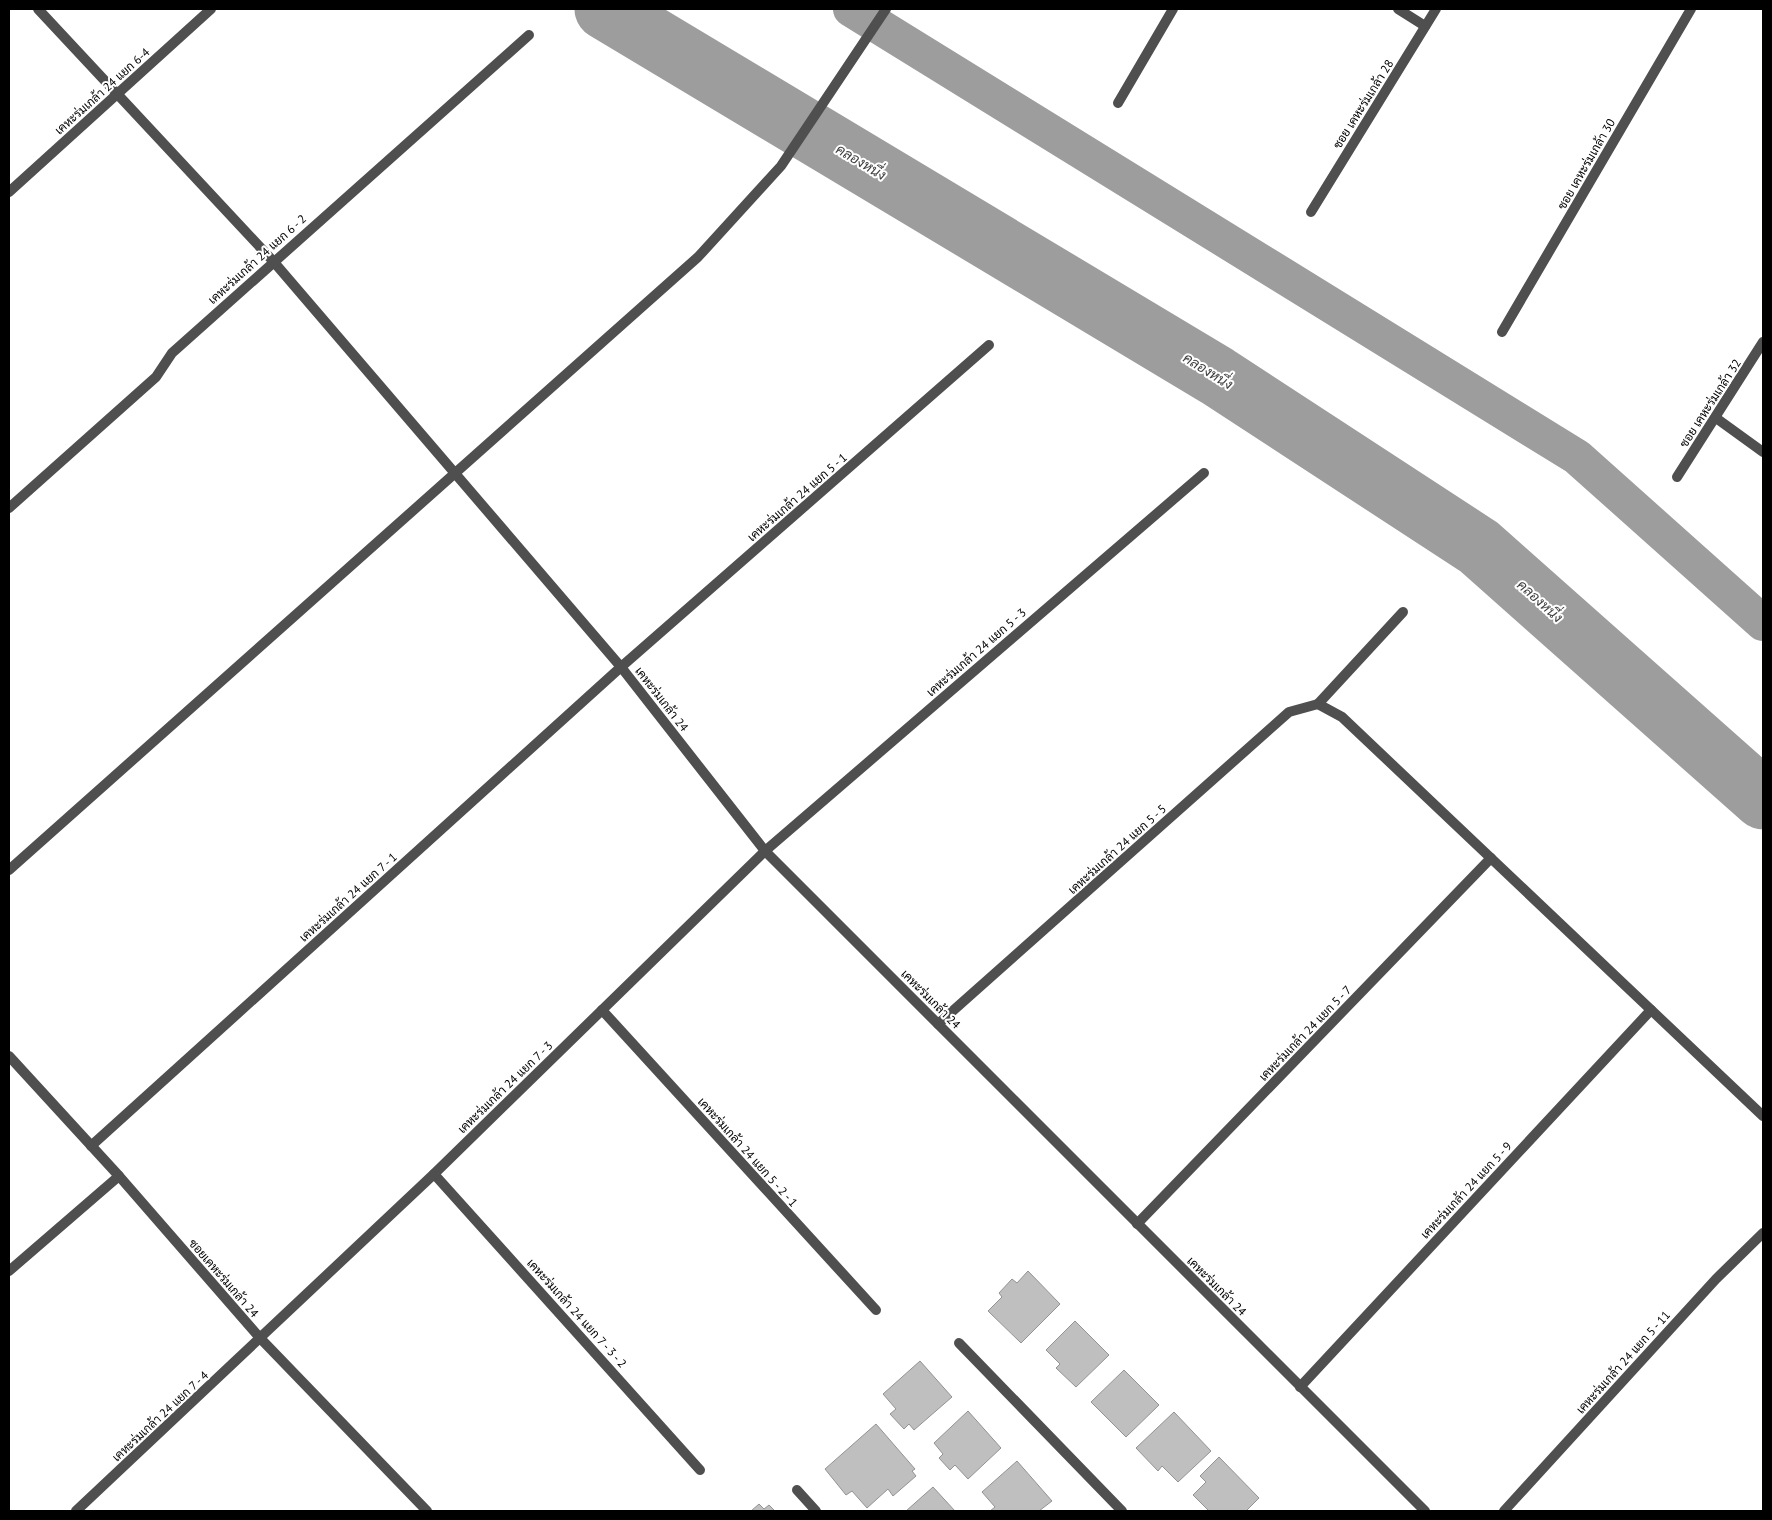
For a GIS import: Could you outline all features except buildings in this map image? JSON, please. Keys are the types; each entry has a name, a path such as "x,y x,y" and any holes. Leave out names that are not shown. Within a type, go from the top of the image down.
{"street":[{"name":"เคหะร่มเกล้า 24","path":"38,9 273,261 453,474 621,667 765,851 1424,1511"},
{"name":"เคหะร่มเกล้า 24 แยก 6-4","path":"9,192 211,9"},
{"path":"9,870 698,258 781,166 886,9"},
{"path":"1118,103 1173,9"},
{"path":"1398,9 1425,26"},
{"name":"ซอย เคหะร่มเกล้า 28","path":"1311,212 1436,9"},
{"name":"ซอย เคหะร่มเกล้า 30","path":"1502,332 1691,9"},
{"name":"เคหะร่มเกล้า 24 แยก 6 - 2","path":"9,508 156,377 172,353 273,261 529,35"},
{"name":"ซอย เคหะร่มเกล้า 32","path":"1677,477 1763,342"},
{"name":"เคหะร่มเกล้า 24 แยก 5 - 1","path":"621,667 989,345"},
{"path":"1716,418 1763,452"},
{"name":"เคหะร่มเกล้า 24 แยก 5 - 3","path":"765,851 1204,473"},
{"path":"1403,612 1318,704 1342,717 1763,1116"},
{"name":"เคหะร่มเกล้า 24 แยก 7 - 1","path":"91,1146 621,667"},
{"name":"เคหะร่มเกล้า 24 แยก 5 - 5","path":"938,1024 1289,712 1318,704"},
{"name":"เคหะร่มเกล้า 24 แยก 7 - 3","path":"260,1338 434,1174 765,851"},
{"name":"เคหะร่มเกล้า 24 แยก 5 - 7","path":"1137,1224 1491,858"},
{"name":"เคหะร่มเกล้า 24 แยก 5 - 2 - 1","path":"602,1010 876,1310"},
{"name":"เคหะร่มเกล้า 24 แยก 5 - 9","path":"1300,1387 1651,1010"},
{"name":"ซอยเคหะร่มเกล้า 24","path":"9,1056 119,1176 260,1338 427,1511"},
{"name":"เคหะร่มเกล้า 24 แยก 7 - 3 - 2","path":"434,1174 700,1470"},
{"path":"9,1271 119,1176"},
{"name":"เคหะร่มเกล้า 24 แยก 5 - 11","path":"1504,1511 1716,1279 1763,1233"},
{"name":"เคหะร่มเกล้า 24 แยก 7 - 4","path":"76,1511 260,1338"},
{"path":"959,1343 1122,1511"},
{"path":"798,1490 816,1511"}],"waterway":[{"name":"คลองหนึ่ง","path":"605,9 1217,376 1479,547 1763,799"},
{"path":"851,9 1577,457 1763,623"}]}
